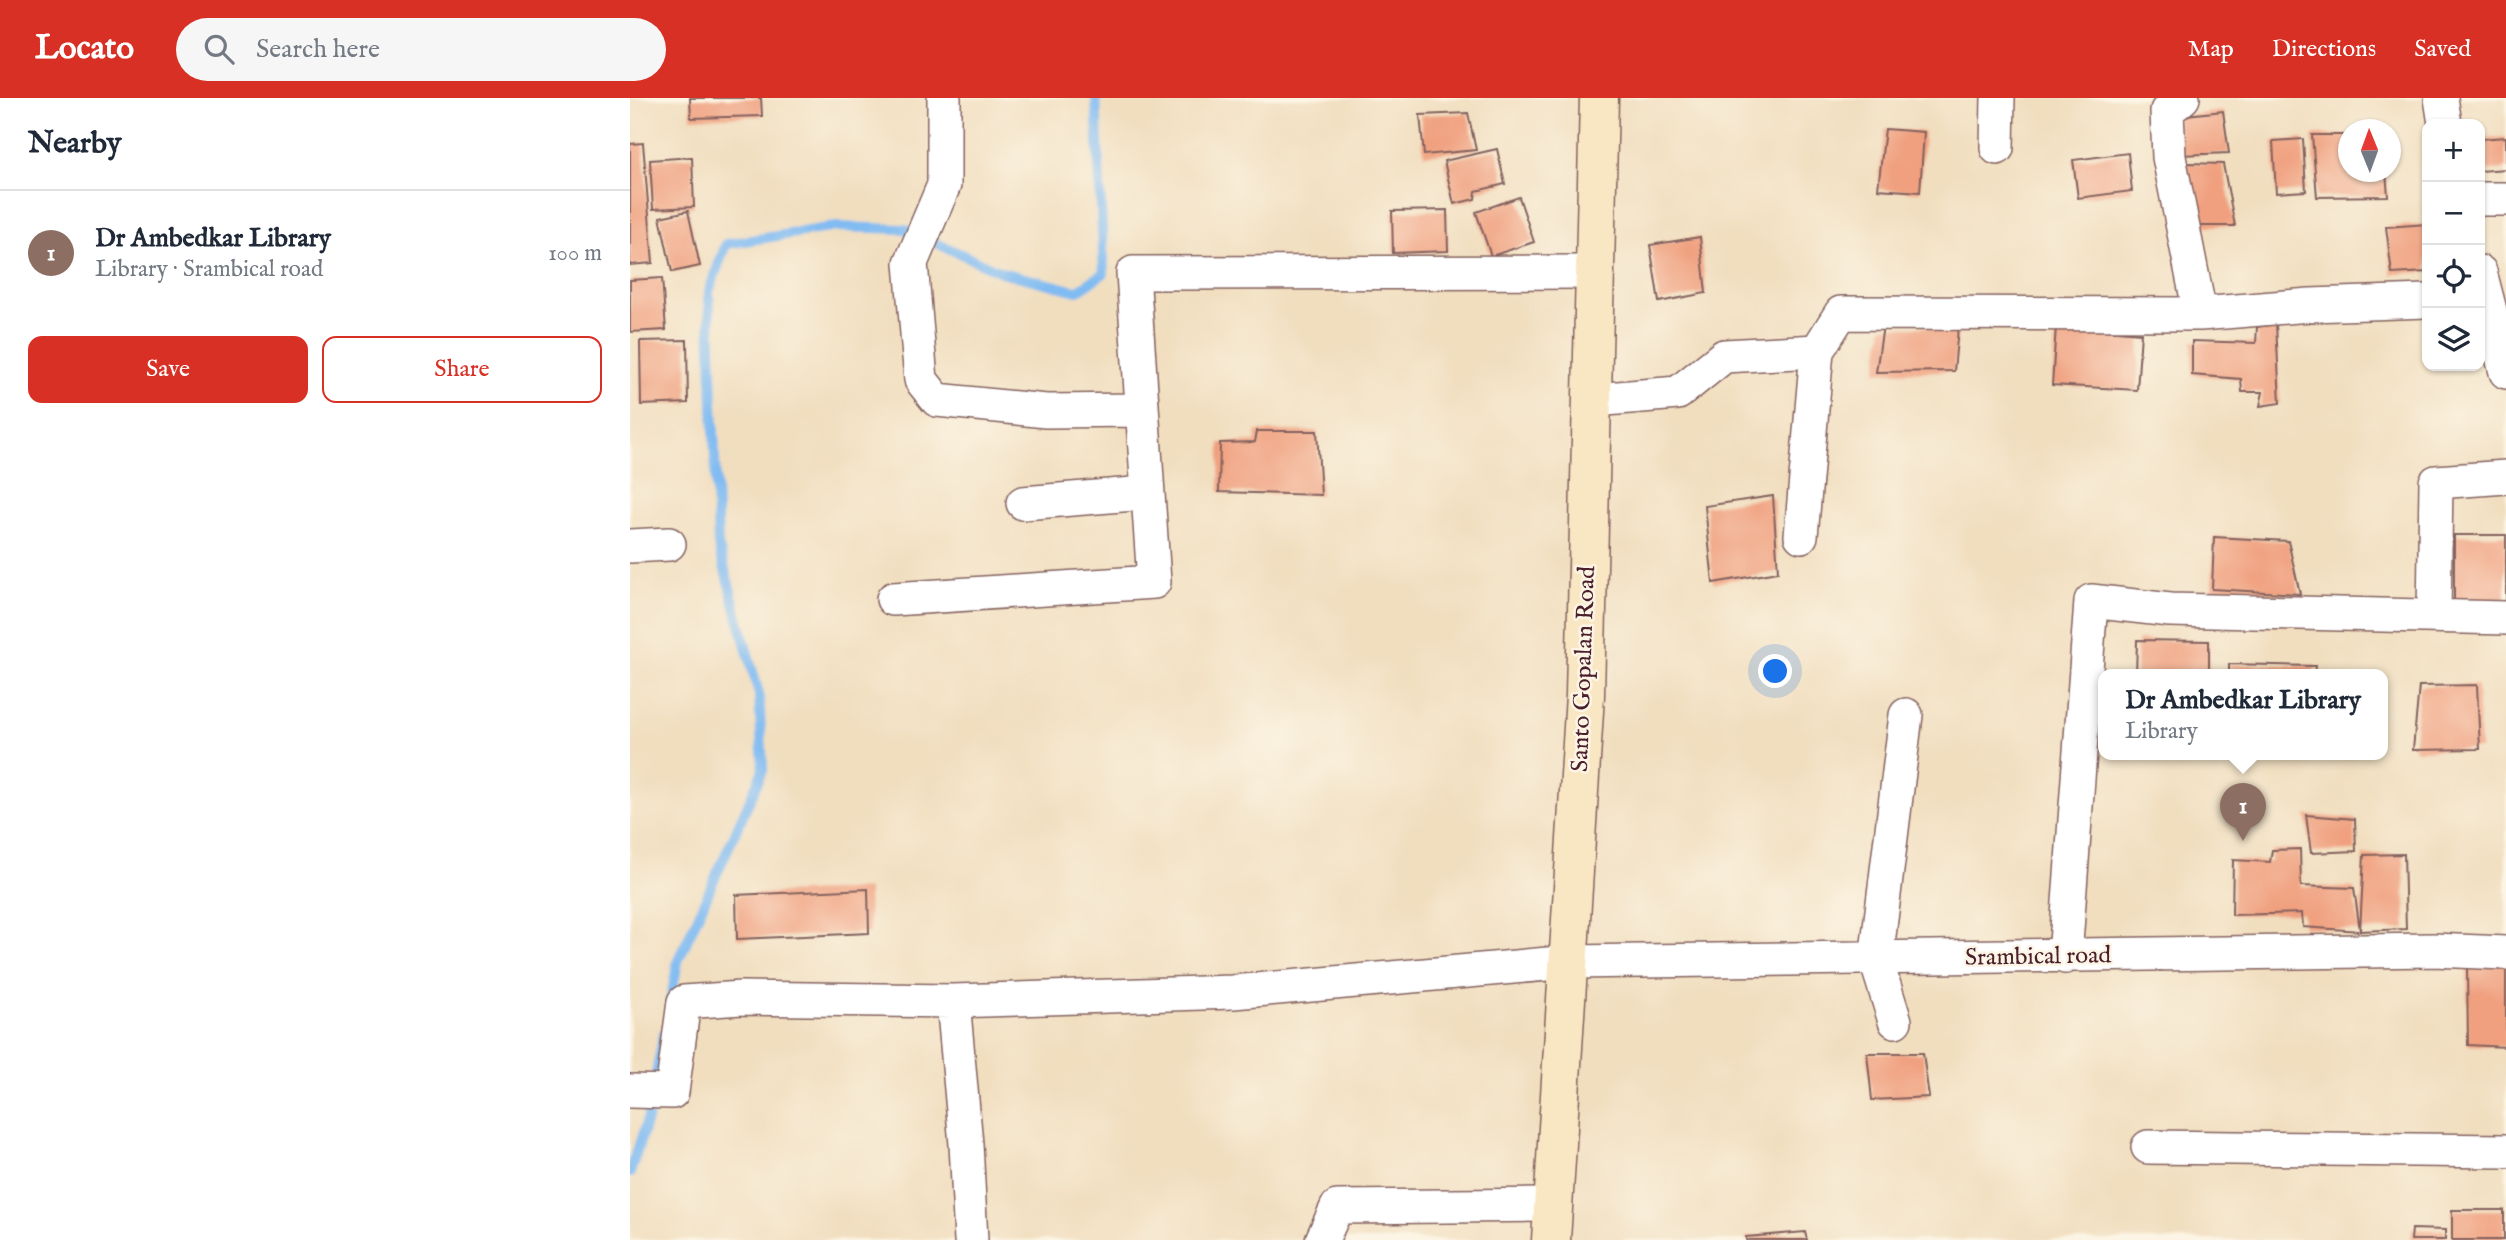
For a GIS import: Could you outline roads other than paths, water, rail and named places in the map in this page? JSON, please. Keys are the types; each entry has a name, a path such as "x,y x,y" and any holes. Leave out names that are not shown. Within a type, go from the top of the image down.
{"main road":[{"name":"Santo Gopalan Road","path":"1552,1223 1585,695 1600,98"}],"street":[{"path":"944,98 944,185 911,263 921,380 937,400 1046,411 1141,410"},
{"path":"1997,148 1998,98"},
{"path":"2183,98 2167,111 2169,157 2200,314"},
{"path":"2441,98 2444,119"},
{"path":"2485,199 2506,199"},
{"path":"893,599 1154,582 1133,273 1597,272"},
{"path":"2485,300 2506,372"},
{"path":"1801,536 1817,351 1841,313 2200,314 2310,304 2422,301"},
{"path":"1594,400 1678,393 1724,356 1817,351"},
{"path":"2434,616 2436,482 2506,477"},
{"path":"1023,503 1146,493"},
{"path":"630,546 669,544"},
{"path":"2065,957 2091,601 2171,610 2506,618"},
{"path":"1895,1021 1877,960 1906,715"},
{"name":"Srambical road","path":"633,1091 672,1092 684,1002 741,998 953,1001 1233,992 1570,962 1877,960 2433,950 2506,953"},
{"path":"953,1001 966,1144 971,1240"},
{"path":"2148,1147 2506,1151"},
{"path":"1322,1240 1337,1207 1552,1223"}],"waterway":[{"path":"670,1003 678,961 763,770 759,694 718,544 709,291 726,244 834,227 905,229 1001,272 1077,291 1104,273 1096,98"},
{"path":"630,1173 648,1117 664,1033"}],"place":[{"name":"Dr Ambedkar Library","path":"2243,841"}]}
